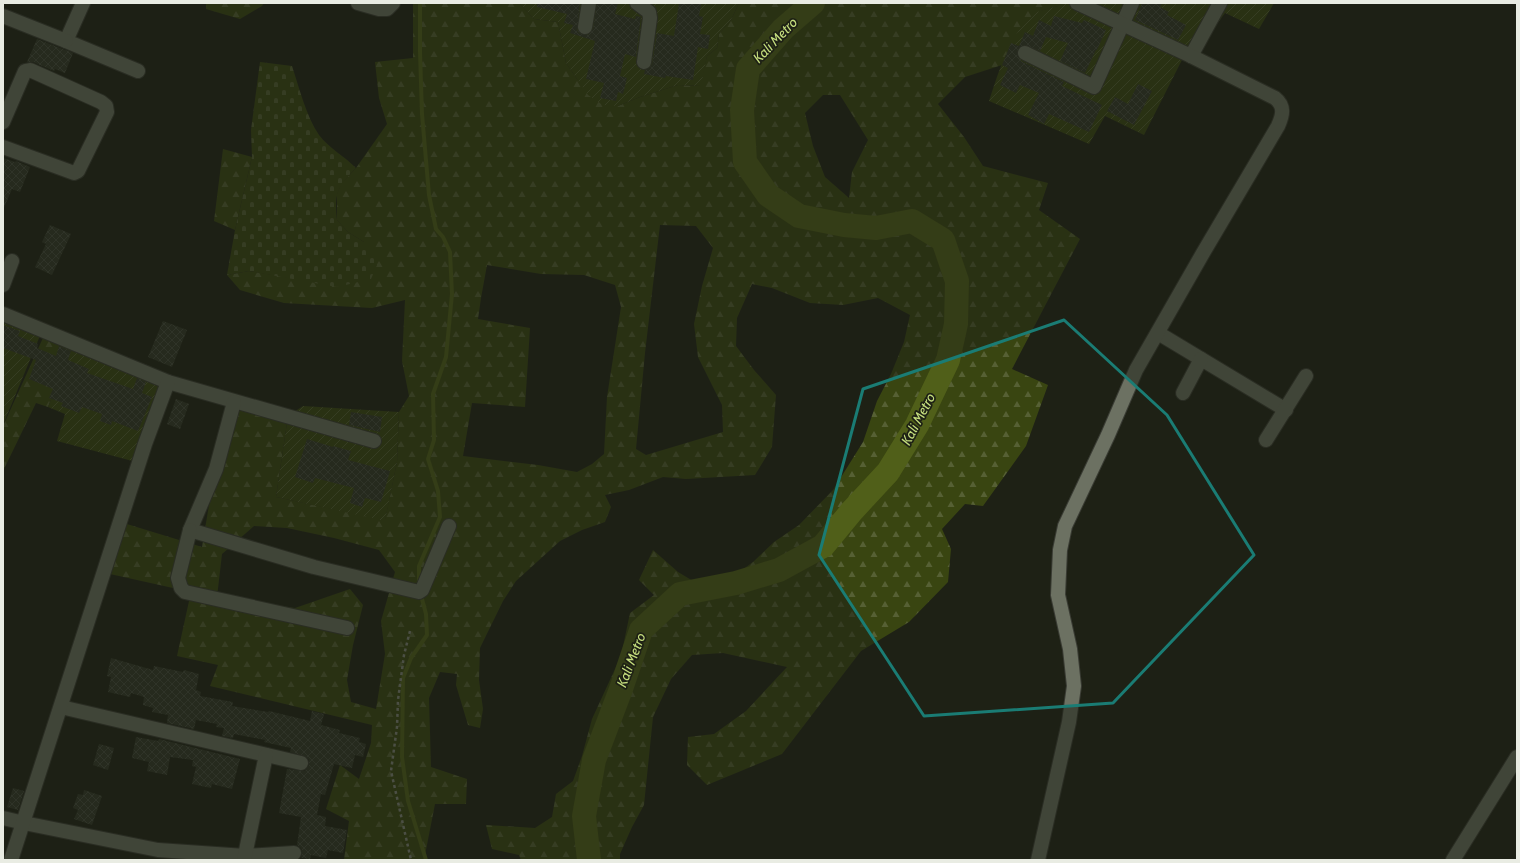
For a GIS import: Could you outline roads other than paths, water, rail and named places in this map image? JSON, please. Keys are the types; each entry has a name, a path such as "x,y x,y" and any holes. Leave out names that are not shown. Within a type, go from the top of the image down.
{"street":[{"path":"66,41 83,3"},
{"path":"358,3 379,9 387,9 393,3"},
{"path":"585,27 589,3"},
{"path":"637,3 649,12 650,18 644,62"},
{"path":"1038,860 1068,728 1074,686 1070,648 1058,595 1060,550 1065,526 1108,435 1136,370 1278,126 1283,110 1280,102 1275,98 1191,56 1077,3"},
{"path":"1024,53 1094,86 1132,3"},
{"path":"1191,56 1220,3"},
{"path":"3,16 138,71"},
{"path":"3,122 22,76 25,71 30,70 101,102 106,106 107,112 78,171 74,173 3,147"},
{"path":"3,285 12,261"},
{"path":"3,314 168,382 374,441"},
{"path":"1158,333 1286,410"},
{"path":"1183,393 1201,359"},
{"path":"1266,440 1306,376"},
{"path":"11,860 145,444 168,382"},
{"path":"234,402 216,469 190,530 178,578 181,588 185,592 347,628"},
{"path":"190,530 314,567 419,592 422,590 448,526"},
{"path":"61,707 301,763"},
{"path":"244,858 266,755"},
{"path":"1453,860 1517,757"},
{"path":"3,818 157,855 244,858 294,853"}],"waterway":[{"path":"419,584 419,566 440,517 438,491 428,459 434,440 433,394 446,357 452,294 450,252 443,237 436,229 429,195 422,114 420,3"},
{"name":"Kali Metro","path":"589,860 584,816 594,760 621,689 641,630 680,594 736,583 779,570 823,546 851,512 888,472 917,425 948,360 956,324 957,281 943,240 912,221 876,228 844,225 799,216 768,195 745,162 742,110 748,69 783,29 813,3"},
{"path":"421,595 426,614 427,635 411,658 403,678 402,757 408,801 426,860"}]}
